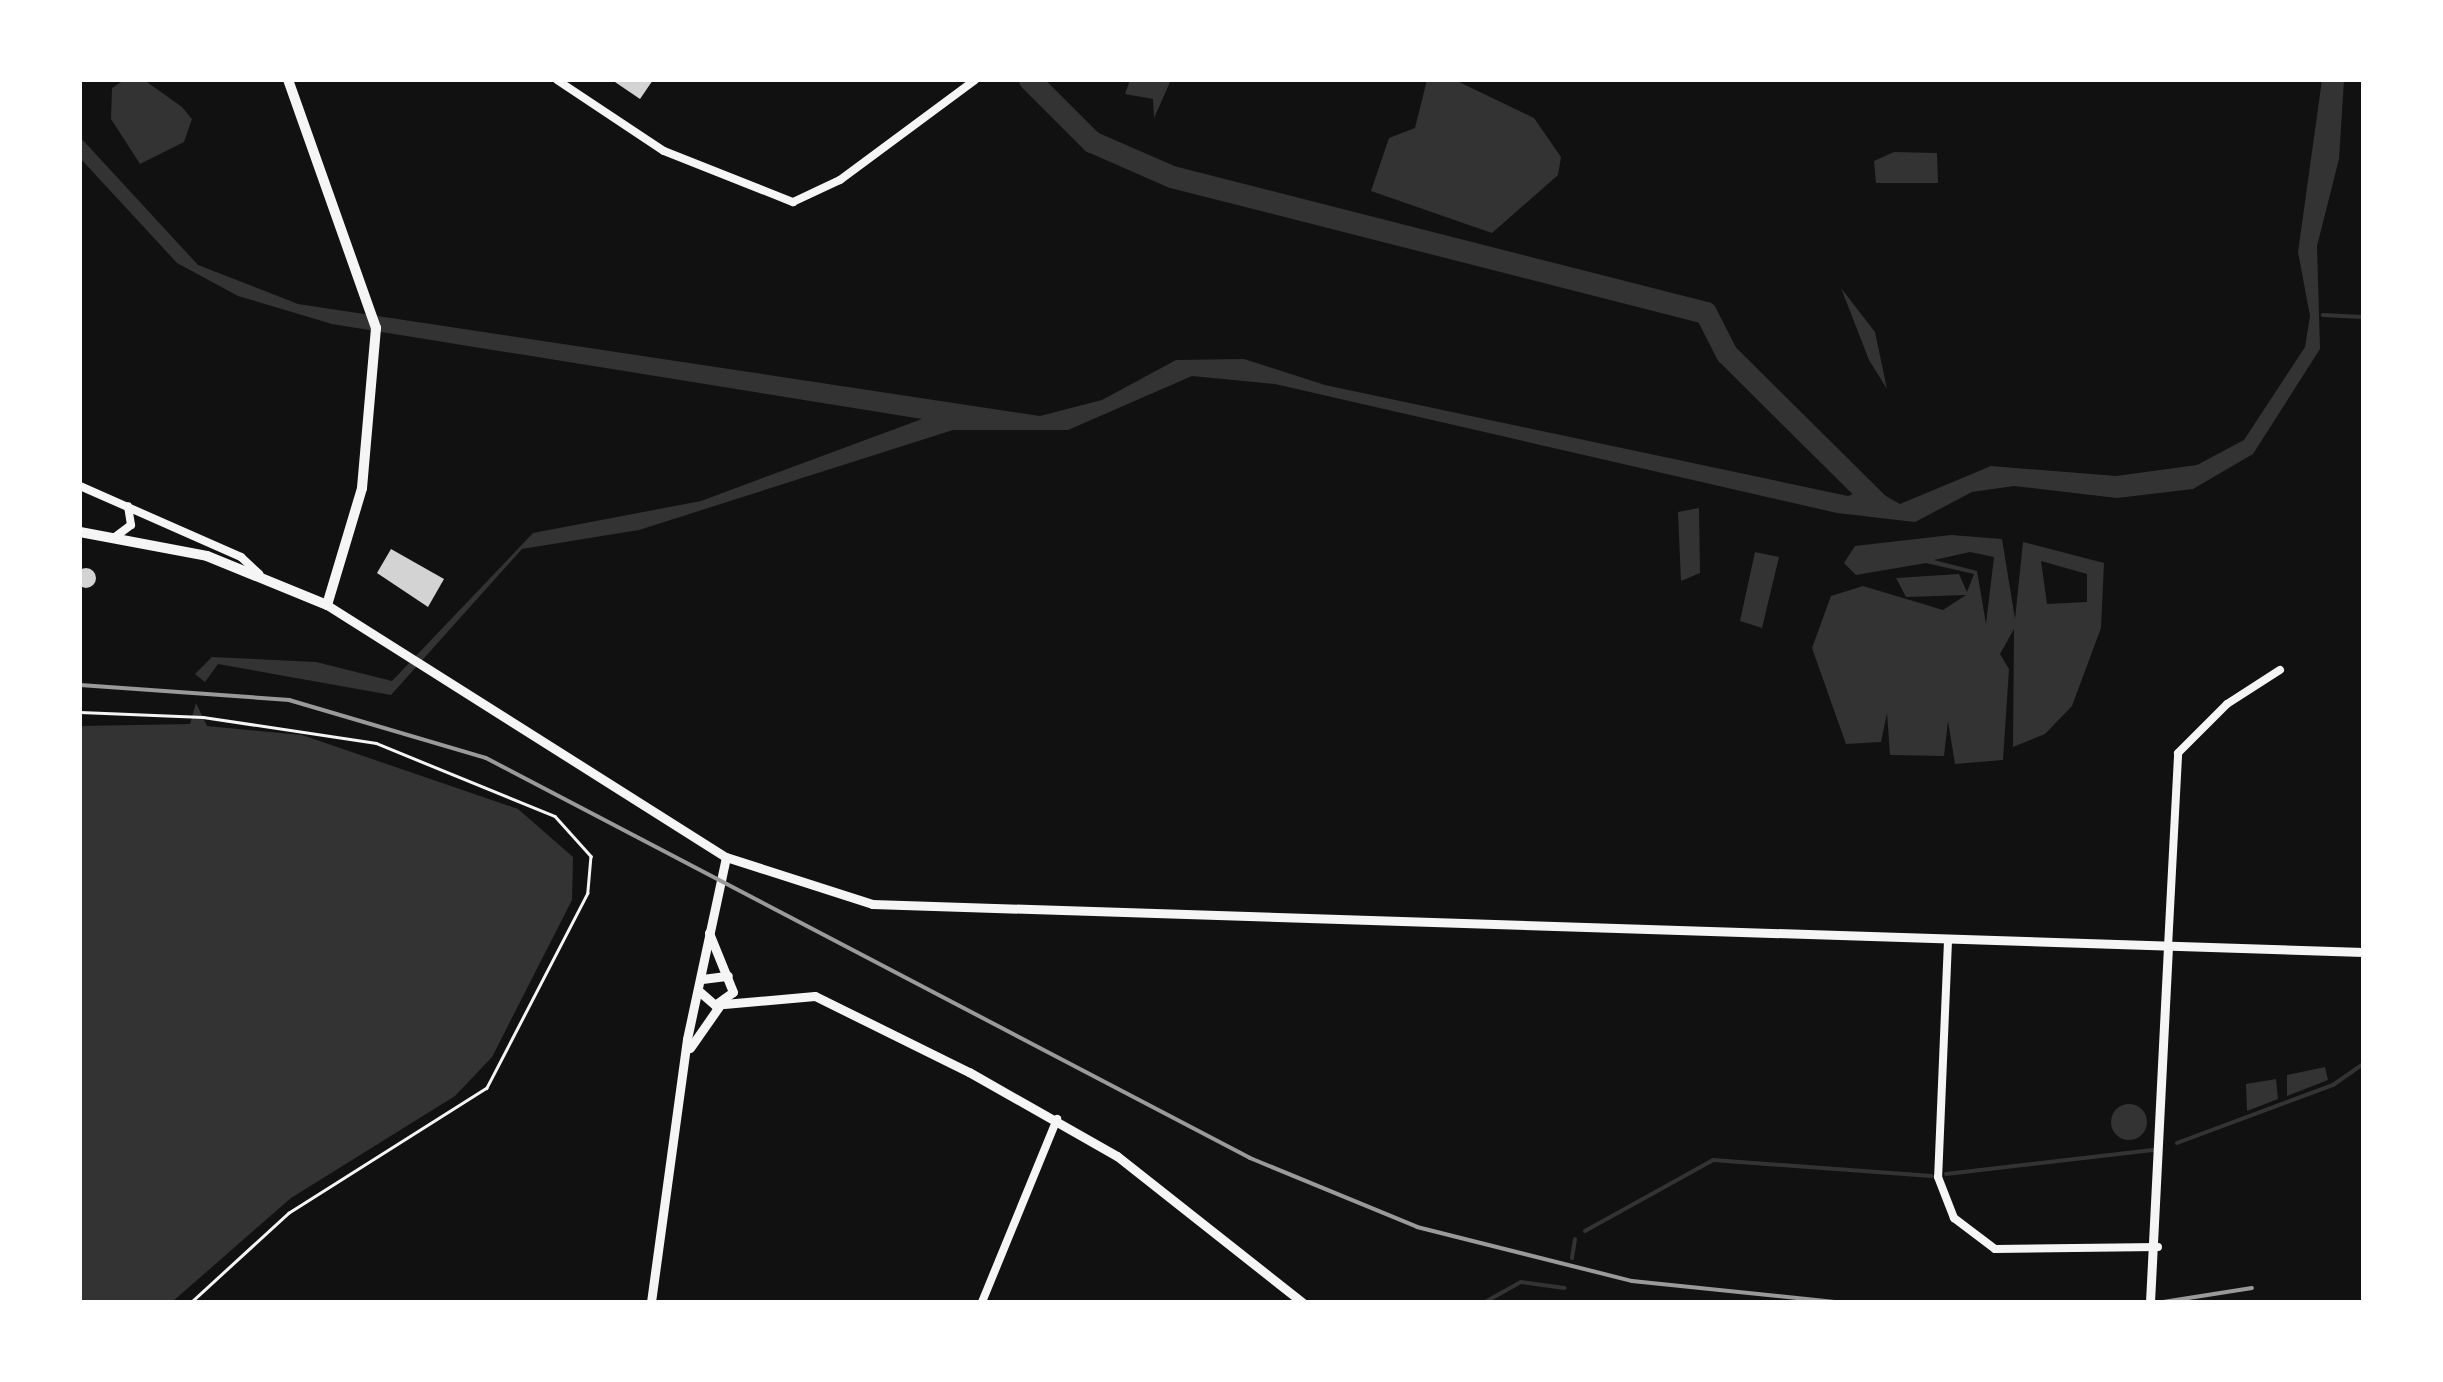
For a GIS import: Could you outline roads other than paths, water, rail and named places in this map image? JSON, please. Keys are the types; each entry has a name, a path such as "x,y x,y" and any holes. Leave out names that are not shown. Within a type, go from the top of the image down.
{"main road":[{"path":"80,532 260,575 328,605 358,505 376,362 372,299 288,80"}],"street":[{"path":"557,80 664,151 793,202 840,180 975,80"},
{"path":"80,486 241,557 260,575"},
{"path":"115,538 130,525 128,506"},
{"path":"328,605 726,857 805,888 950,912 2363,952"},
{"path":"2150,1302 2158,1247 2178,753 2227,704 2280,670"},
{"path":"652,1302 686,1060 726,857"},
{"path":"709,934 734,986 753,998"},
{"path":"1948,941 1938,1177 1954,1218 1994,1249 2158,1247"},
{"path":"702,979 728,976"},
{"path":"686,1060 734,986"},
{"path":"700,992 722,1004 753,998 827,1000 1057,1118 1302,1302"},
{"path":"982,1302 1057,1118"}],"waterway":[{"path":"1030,80 1092,142 1172,177 1706,313 1727,354 1881,507"},
{"path":"2323,315 2363,317"},
{"path":"2177,1143 2333,1085 2363,1064"},
{"path":"1946,1174 2153,1150"},
{"path":"1585,1231 1713,1160 1931,1176"},
{"path":"1572,1258 1575,1239"},
{"path":"1485,1302 1521,1282 1565,1288"}],"railway":[{"path":"80,685 289,700 486,758 1250,1158 1417,1227 1632,1281 1835,1302"},
{"path":"2163,1302 2252,1288"}]}
